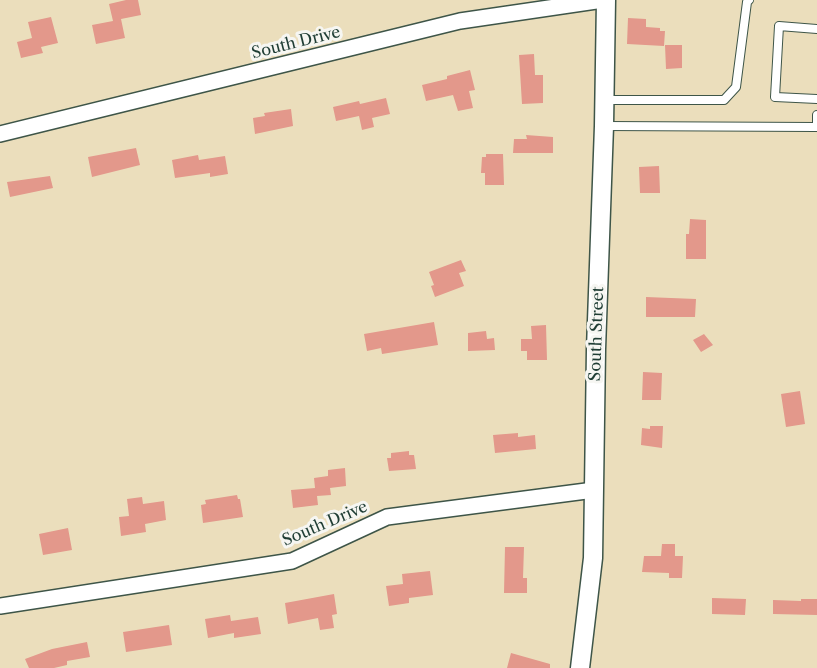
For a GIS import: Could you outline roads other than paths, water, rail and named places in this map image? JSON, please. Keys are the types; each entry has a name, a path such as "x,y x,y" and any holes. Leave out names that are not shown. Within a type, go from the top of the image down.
{"street":[{"name":"South Street","path":"580,668 592,567 596,349 605,100 604,0"},
{"name":"South Drive","path":"0,134 460,21 604,0"},
{"name":"South Drive","path":"0,606 292,561 387,517 594,490"}],"lane":[{"path":"605,100 724,100 736,87 749,0"},
{"path":"817,28 779,26 775,97 817,99"},
{"path":"604,126 817,127 817,116"}]}
